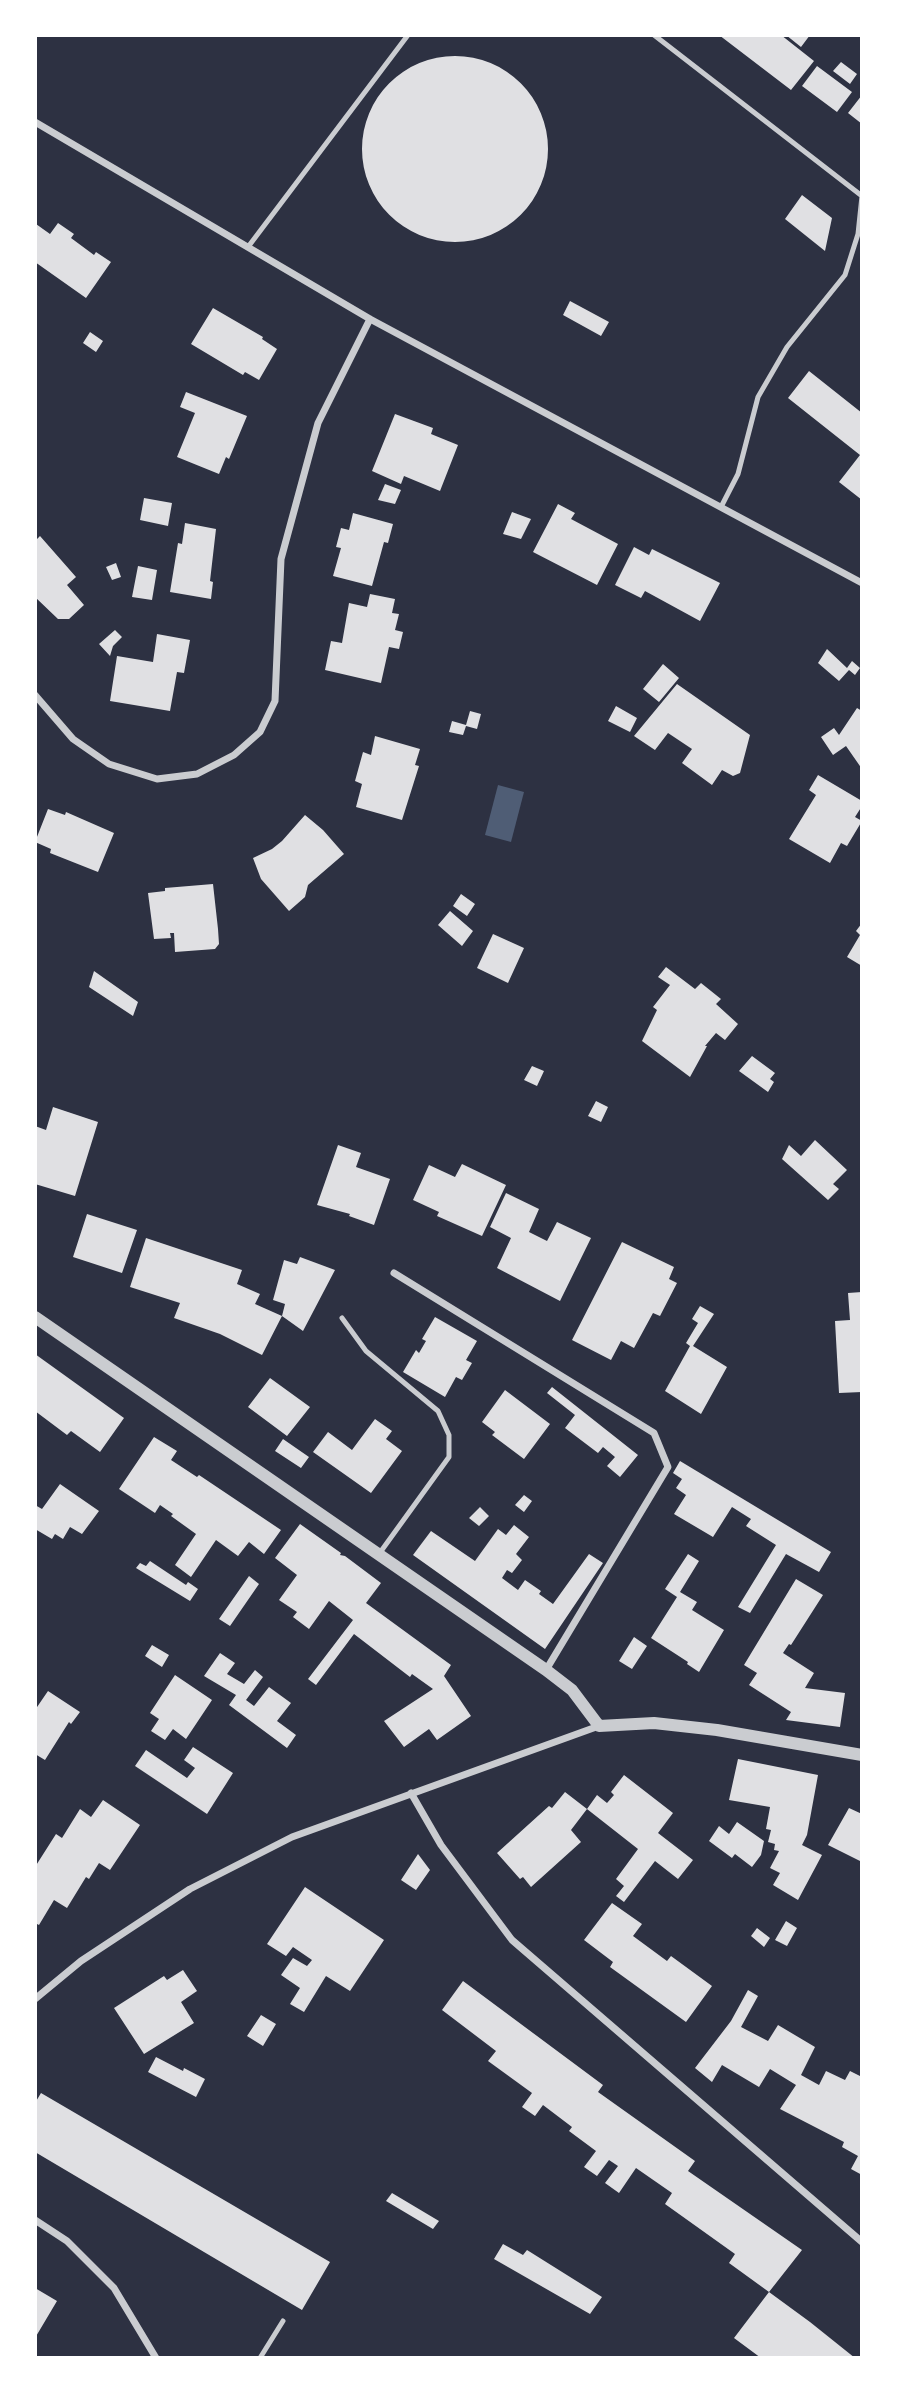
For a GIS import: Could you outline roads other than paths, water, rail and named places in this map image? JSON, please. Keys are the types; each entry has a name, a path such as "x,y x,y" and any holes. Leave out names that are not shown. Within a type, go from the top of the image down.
{"street":[{"path":"35,122 370,319 862,583"},
{"path":"35,695 73,739 100,758 109,764 157,779 197,774 234,755 260,732 275,701 281,559 318,424 370,319"},
{"path":"394,1273 654,1433 668,1467 546,1670"},
{"path":"35,1317 546,1670 572,1690 599,1727"},
{"path":"35,1999 81,1961 190,1889 292,1837 599,1727 654,1723 730,1732 862,1755"},
{"path":"411,1793 440,1845 512,1940 862,2242"},
{"path":"35,2220 67,2241 114,2288 156,2358"}],"lane":[{"path":"248,247 408,35"},
{"path":"654,35 862,196 858,234 845,275 787,346 758,397 738,474 721,507"},
{"path":"342,1318 366,1352 438,1411 449,1435 449,1457 379,1554"},
{"path":"260,2358 283,2321"}],"water":[{"path":"498,785 524,792 511,842 485,835"}]}
